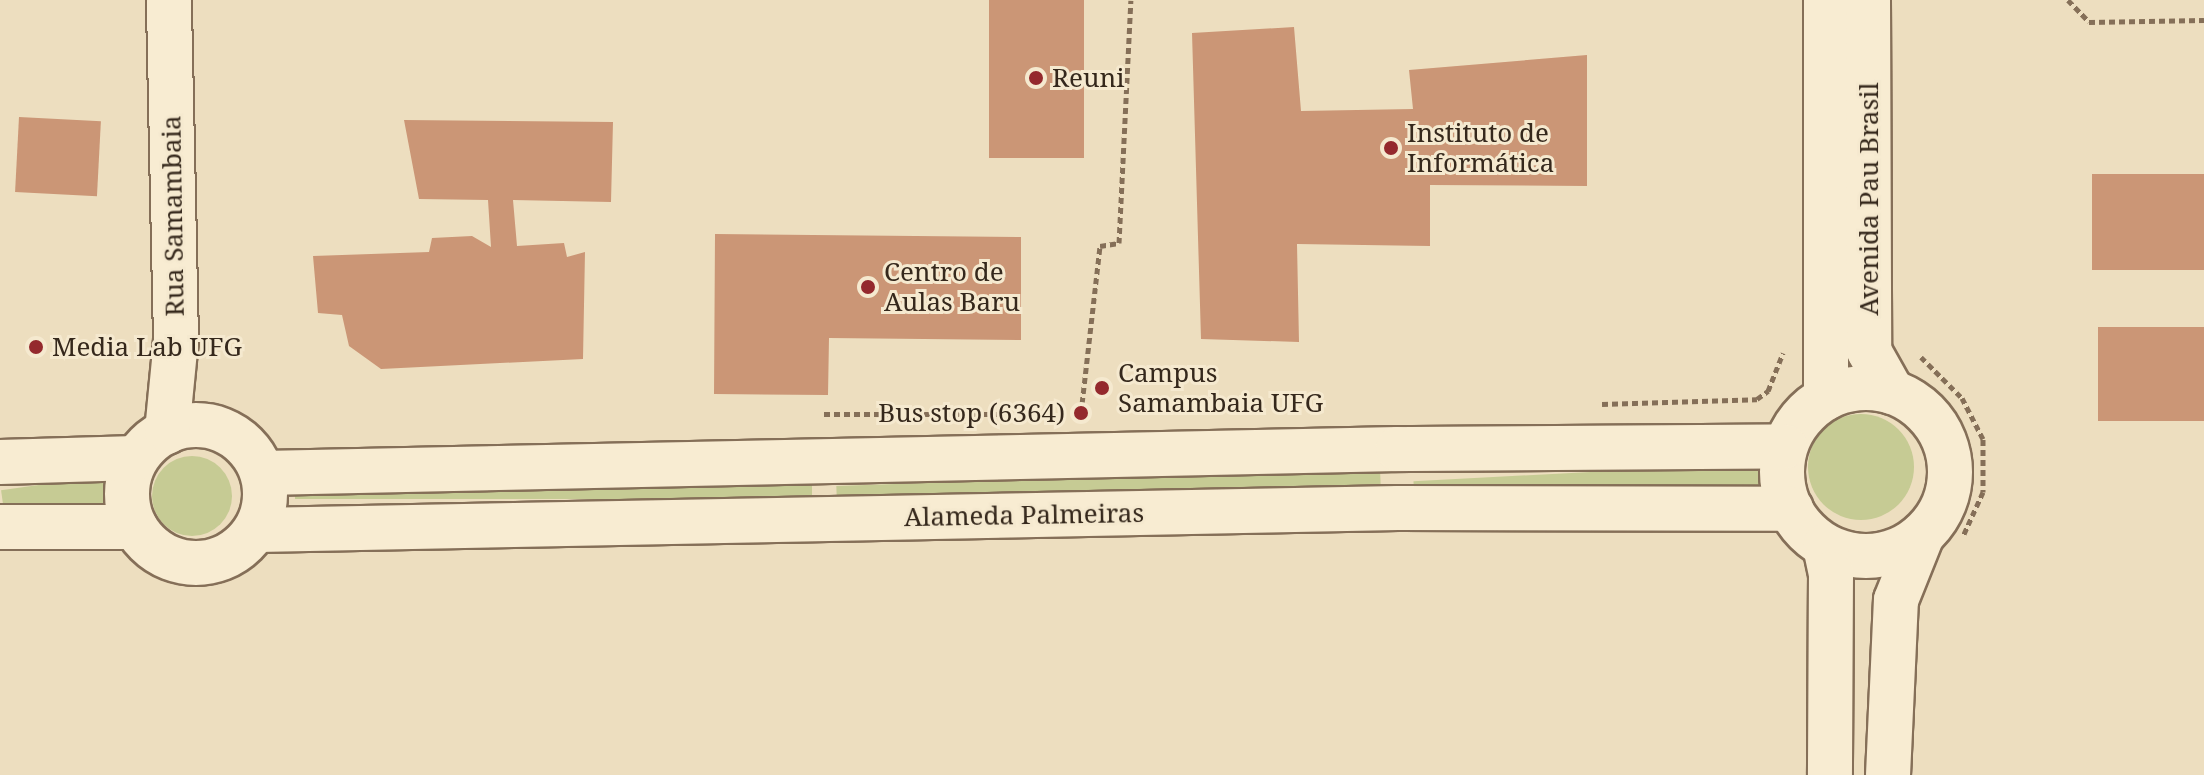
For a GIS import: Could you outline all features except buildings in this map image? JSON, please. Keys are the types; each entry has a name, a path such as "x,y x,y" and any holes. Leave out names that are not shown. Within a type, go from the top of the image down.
{"street":[{"name":"Rua Samambaia","path":"152,445 176,340 169,0"},
{"name":"Avenida Pau Brasil","path":"1826,0 1826,398"},
{"name":"Avenida Pau Brasil","path":"1868,0 1869,351 1892,392"},
{"path":"1888,775 1896,600 1922,535 1948,493 1945,443 1933,421 1892,392 1870,388 1826,398 1794,428 1785,446 1781,470 1791,509 1806,532 1825,546 1845,553 1886,554 1922,535"},
{"path":"0,462 152,445 197,425 218,428 238,438 263,473 266,492 257,530 225,558 205,564 164,556 135,527 127,488 152,445"},
{"path":"263,473 1398,449 1785,446"},
{"name":"Alameda Palmeiras","path":"257,530 1398,508 1791,509"},
{"path":"0,527 135,527"},
{"path":"1825,546 1831,574 1830,775"}],"path":[{"path":"1081,413 1100,246 1119,243 1131,0"},
{"path":"2068,0 2089,22 2204,20"},
{"path":"1596,404 1757,399 1768,391 1784,350"},
{"path":"1066,413 1096,413"},
{"path":"824,414 1006,414"}],"green space":[{"path":"1861,414 1881,418 1899,429 1910,447 1914,467 1910,487 1899,505 1881,516 1861,520 1841,516 1823,505 1812,487 1808,467 1812,447 1823,429 1841,418"},
{"path":"184,456 200,456 221,467 232,488 232,504 221,525 200,536 184,536 170,530 158,518 152,504 152,488 158,474 170,462"},
{"path":"1761,463 1762,485 1415,503 1413,481"},
{"path":"1380,467 1381,492 837,511 836,486"},
{"path":"110,475 115,509 6,524 1,490"},
{"path":"295,476 812,476 812,499 295,499"}],"place":[{"name":"Reuni","path":"1036,78"},
{"name":"Instituto de Informática","path":"1391,148"},
{"name":"Centro de Aulas Baru","path":"868,287"},
{"name":"Media Lab UFG","path":"36,347"},
{"name":"Campus Samambaia UFG","path":"1102,388"},
{"name":"Bus stop (6364)","path":"1081,413"}]}
